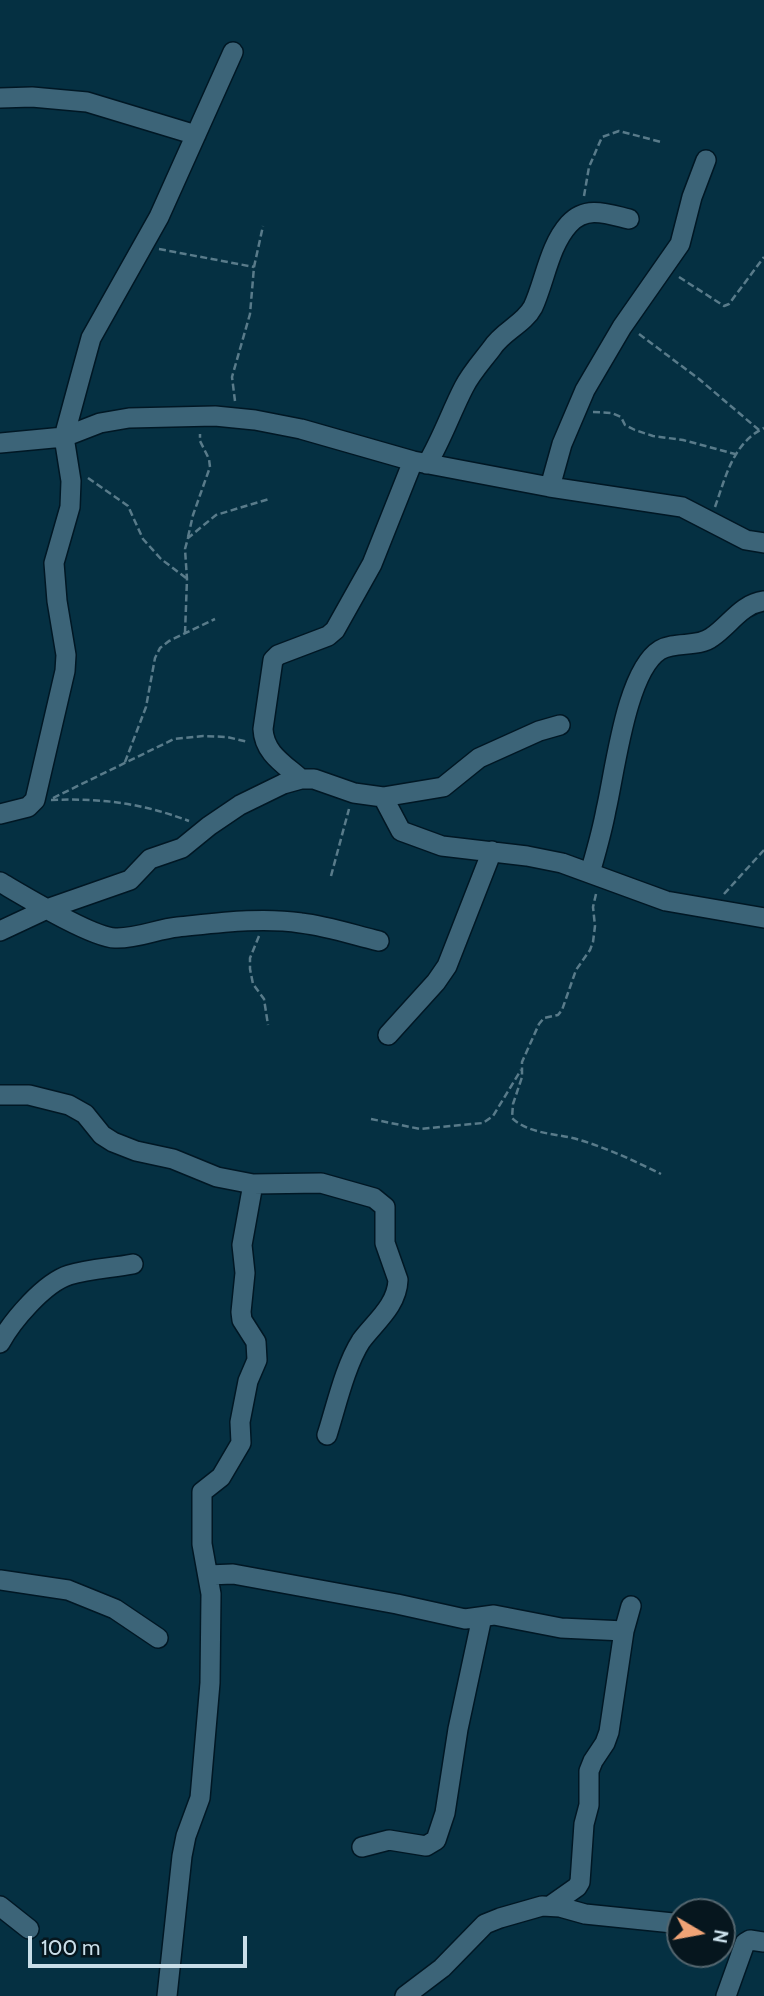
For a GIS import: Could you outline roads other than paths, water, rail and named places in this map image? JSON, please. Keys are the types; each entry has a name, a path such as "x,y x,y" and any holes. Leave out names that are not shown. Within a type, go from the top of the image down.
{"street":[{"path":"0,814 28,807 42,800 66,655 54,563 69,506 71,481 64,437 91,338 159,216 233,52"},
{"path":"0,98 32,97 87,102 196,135"},
{"path":"550,487 562,444 585,390 620,331 680,244 692,197 706,160"},
{"path":"301,779 265,746 263,729 273,660 278,655 328,636 335,630 372,564 420,462 444,435 465,385 493,345 532,309 555,246 569,223 594,211 629,219"},
{"path":"0,443 64,437 116,419 233,418 302,429 420,462 550,487 682,506 746,540 764,543"},
{"path":"595,875 624,723 639,676 648,661 661,649 710,639 740,611 756,602 764,601"},
{"path":"0,931 47,909 130,880 150,859 182,848 240,805 283,784 314,779 354,793 383,797 443,787 479,758 539,731 560,726"},
{"path":"383,797 404,833 442,846 562,863 666,901 764,918"},
{"path":"388,1035 447,966 492,851"},
{"path":"0,882 47,909 103,936 115,938 138,936 175,927 266,920 302,923 379,941"},
{"path":"0,1096 29,1095 69,1105 85,1114 102,1135 113,1142 136,1152 173,1159 217,1177 253,1184 321,1182 374,1198 385,1207 385,1243 398,1286 390,1307 357,1348 327,1436"},
{"path":"167,1996 182,1856 186,1836 200,1798 204,1773 210,1683 211,1594 202,1544 202,1492 221,1477 241,1443 240,1422 248,1381 257,1360 256,1342 242,1320 241,1312 245,1273 242,1245 253,1184"},
{"path":"0,1343 9,1326 49,1286 67,1276 133,1264"},
{"path":"208,1575 233,1574 465,1619 503,1616 561,1628 624,1631"},
{"path":"0,1580 68,1590 116,1609 158,1638"},
{"path":"405,1996 442,1968 485,1924 550,1906 578,1887 584,1824 589,1805 589,1771 609,1732 624,1631 631,1606"},
{"path":"362,1847 388,1840 426,1846 436,1840 445,1813 458,1729 482,1617"},
{"path":"0,1906 29,1929"},
{"path":"550,1906 585,1914 666,1922"},
{"path":"726,1996 745,1943 750,1940 764,1942"}]}
